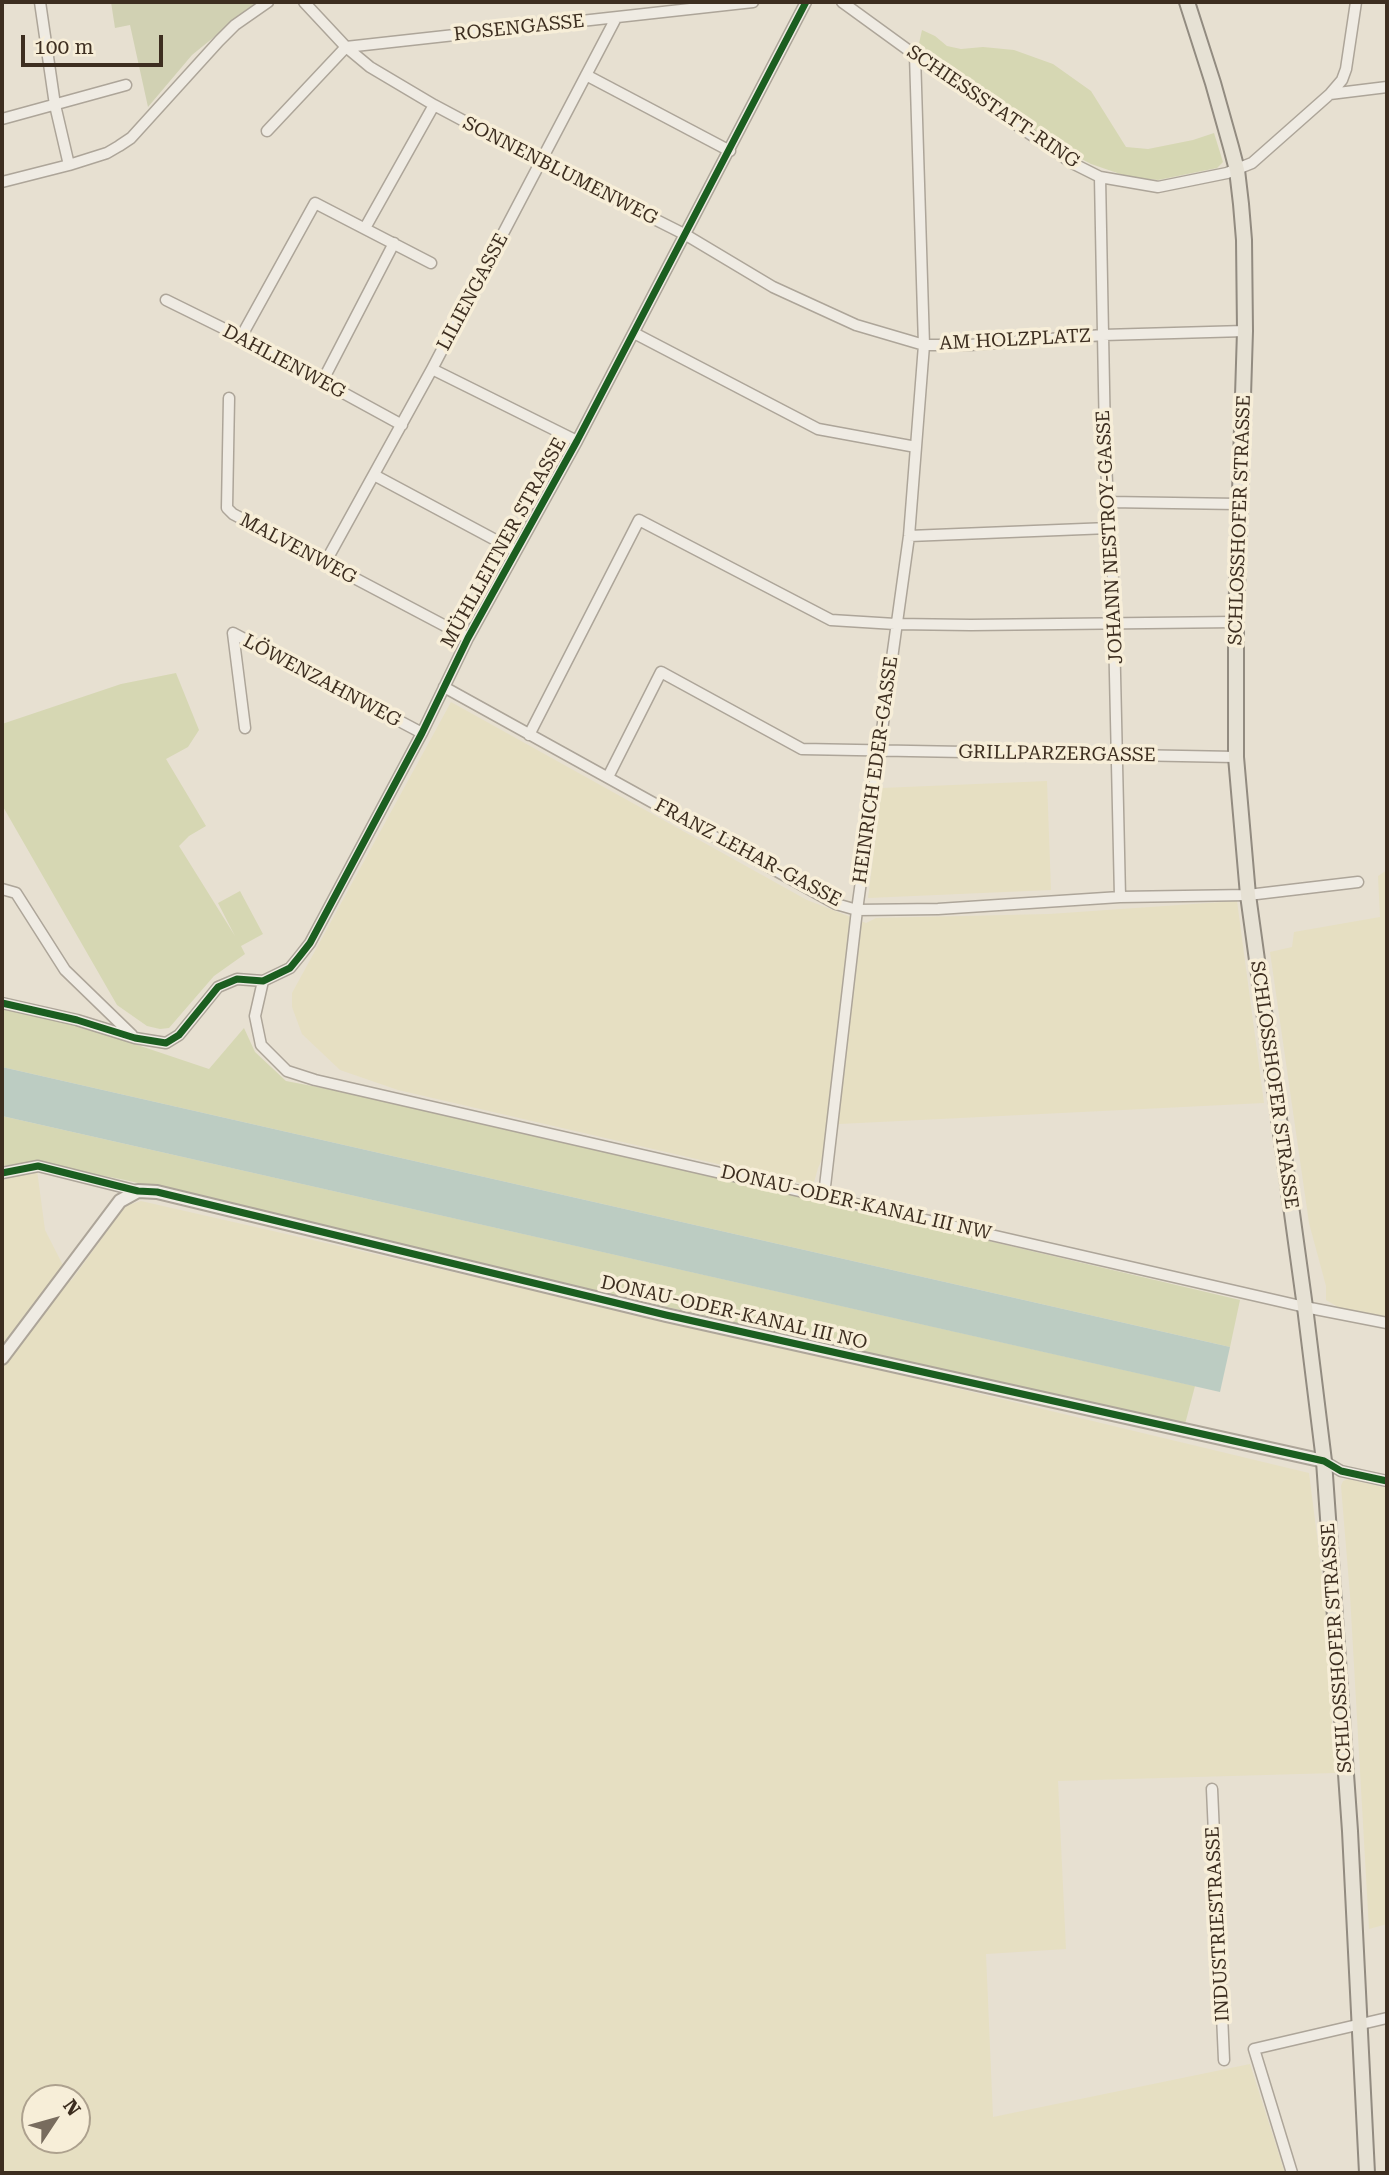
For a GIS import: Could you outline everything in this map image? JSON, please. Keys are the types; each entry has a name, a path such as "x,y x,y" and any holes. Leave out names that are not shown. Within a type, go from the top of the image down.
{"main road":[{"name":"SCHLOSSHOFER STRASSE","path":"1187,2 1237,170 1244,240 1245,331 1236,622 1237,757 1248,895 1324,1461 1350,1831 1367,2173"}],"street":[{"path":"40,2 55,105 69,165"},
{"path":"2,181 107,153 131,138 235,25 268,2"},
{"path":"267,131 346,47 304,2"},
{"name":"ROSENGASSE","path":"346,47 753,2"},
{"name":"MÜHLLEITNER STRASSE","path":"135,1038 166,1043 178,1035 218,987 237,979 262,981 290,968 310,943 422,733 468,638 578,441 806,2"},
{"name":"SCHIESSSTATT-RING","path":"842,2 1072,163 1100,177 1158,187 1237,170"},
{"path":"1237,170 1252,163 1330,94 1342,80 1356,2"},
{"name":"LILIENGASSE","path":"325,563 432,369 616,18"},
{"name":"SONNENBLUMENWEG","path":"346,47 370,67 434,105 685,235"},
{"name":"HEINRICH EDER-GASSE","path":"824,1195 857,910 909,536 924,345 915,55"},
{"path":"586,75 730,151"},
{"path":"2,120 126,85"},
{"path":"1330,94 1387,87"},
{"path":"365,228 434,105"},
{"name":"JOHANN NESTROY-GASSE","path":"1100,177 1108,502 1115,623 1120,897"},
{"path":"241,337 315,202 431,263"},
{"name":"AM HOLZPLATZ","path":"685,235 773,287 844,320 924,345 970,345 1103,335 1245,331"},
{"path":"322,383 394,243"},
{"name":"DAHLIENWEG","path":"166,300 241,337 402,425"},
{"path":"634,333 818,429 916,447"},
{"path":"432,369 578,441"},
{"name":"MALVENWEG","path":"229,398 227,508 233,514 468,638"},
{"path":"374,475 516,551"},
{"path":"1108,502 1238,504"},
{"path":"529,734 639,520 831,620 895,624 1236,622"},
{"path":"909,536 1109,528"},
{"name":"LÖWENZAHNWEG","path":"246,728 233,633 422,733"},
{"name":"GRILLPARZERGASSE","path":"608,777 661,672 802,749 1237,757"},
{"name":"FRANZ LEHAR-GASSE","path":"444,687 836,904 857,910 938,909 1120,897 1248,895 1358,882"},
{"path":"2,889 16,893 65,970 135,1038"},
{"name":"DONAU-ODER-KANAL III NW","path":"262,981 255,1016 261,1045 287,1071 315,1080 1305,1307 1387,1323"},
{"path":"2,1003 77,1020 135,1038"},
{"path":"2,1173 37,1166 138,1191"},
{"path":"2,1358 106,1217 120,1200 138,1191"},
{"name":"DONAU-ODER-KANAL III NO","path":"138,1191 157,1192 666,1315 1324,1461"},
{"path":"1324,1461 1341,1471 1387,1481"},
{"name":"INDUSTRIESTRASSE","path":"1212,1789 1224,2060"},
{"path":"1292,2173 1254,2049 1387,2018"}],"shaded area":[{"path":"451,702 807,900 866,923 876,918 1049,914 1237,901 1264,1103 839,1124 818,1168 813,1186 398,1090 340,1070 302,1034 292,1007 292,993"},
{"path":"1047,781 1051,890 868,898 882,788"},
{"path":"1387,870 1387,1319 1343,1310 1326,1300 1326,1286 1309,1223 1270,952 1292,947 1294,932 1380,917 1378,876"},
{"path":"2,1067 1230,1347 1220,1392 2,1116"},
{"path":"37,1170 45,1230 71,1281 125,1206 141,1201 818,1355 1309,1473 1325,1599 1335,1773 1058,1781 1066,1949 986,1954 993,2117 1250,2064 1285,2173 2,2173 2,1180"},
{"path":"1348,1479 1387,1488 1387,1924 1369,1929 1350,1595 1341,1486 1343,1481"}],"green space":[{"path":"111,2 257,2 192,55 148,107 130,25 115,28"},
{"path":"922,30 947,46 961,49 983,47 1014,50 1053,64 1091,91 1126,147 1148,149 1214,133 1223,162 1217,168 1158,180 1129,177 1091,164 1053,144 918,48"},
{"path":"176,673 199,730 188,747 166,759 206,826 179,846 235,936 218,903 240,891 263,934 241,946 245,954 214,976 169,1028 160,1029 147,1026 117,1005 2,805 2,724 121,684"},
{"path":"2,1007 75,1024 209,1069 244,1028 255,1052 286,1081 406,1104 1240,1300 1230,1347 2,1067"},
{"path":"2,1116 1195,1386 1184,1428 125,1180 33,1162 2,1166"}],"cycle path":[{"path":"2,1003 77,1020 135,1038 166,1043 179,1035 218,987 237,979 263,981 290,968 299,957 310,943 422,733 468,638 577,441 806,2"},
{"path":"2,1173 38,1166 138,1191 157,1192 666,1315 1324,1461 1341,1471 1387,1481"}]}
